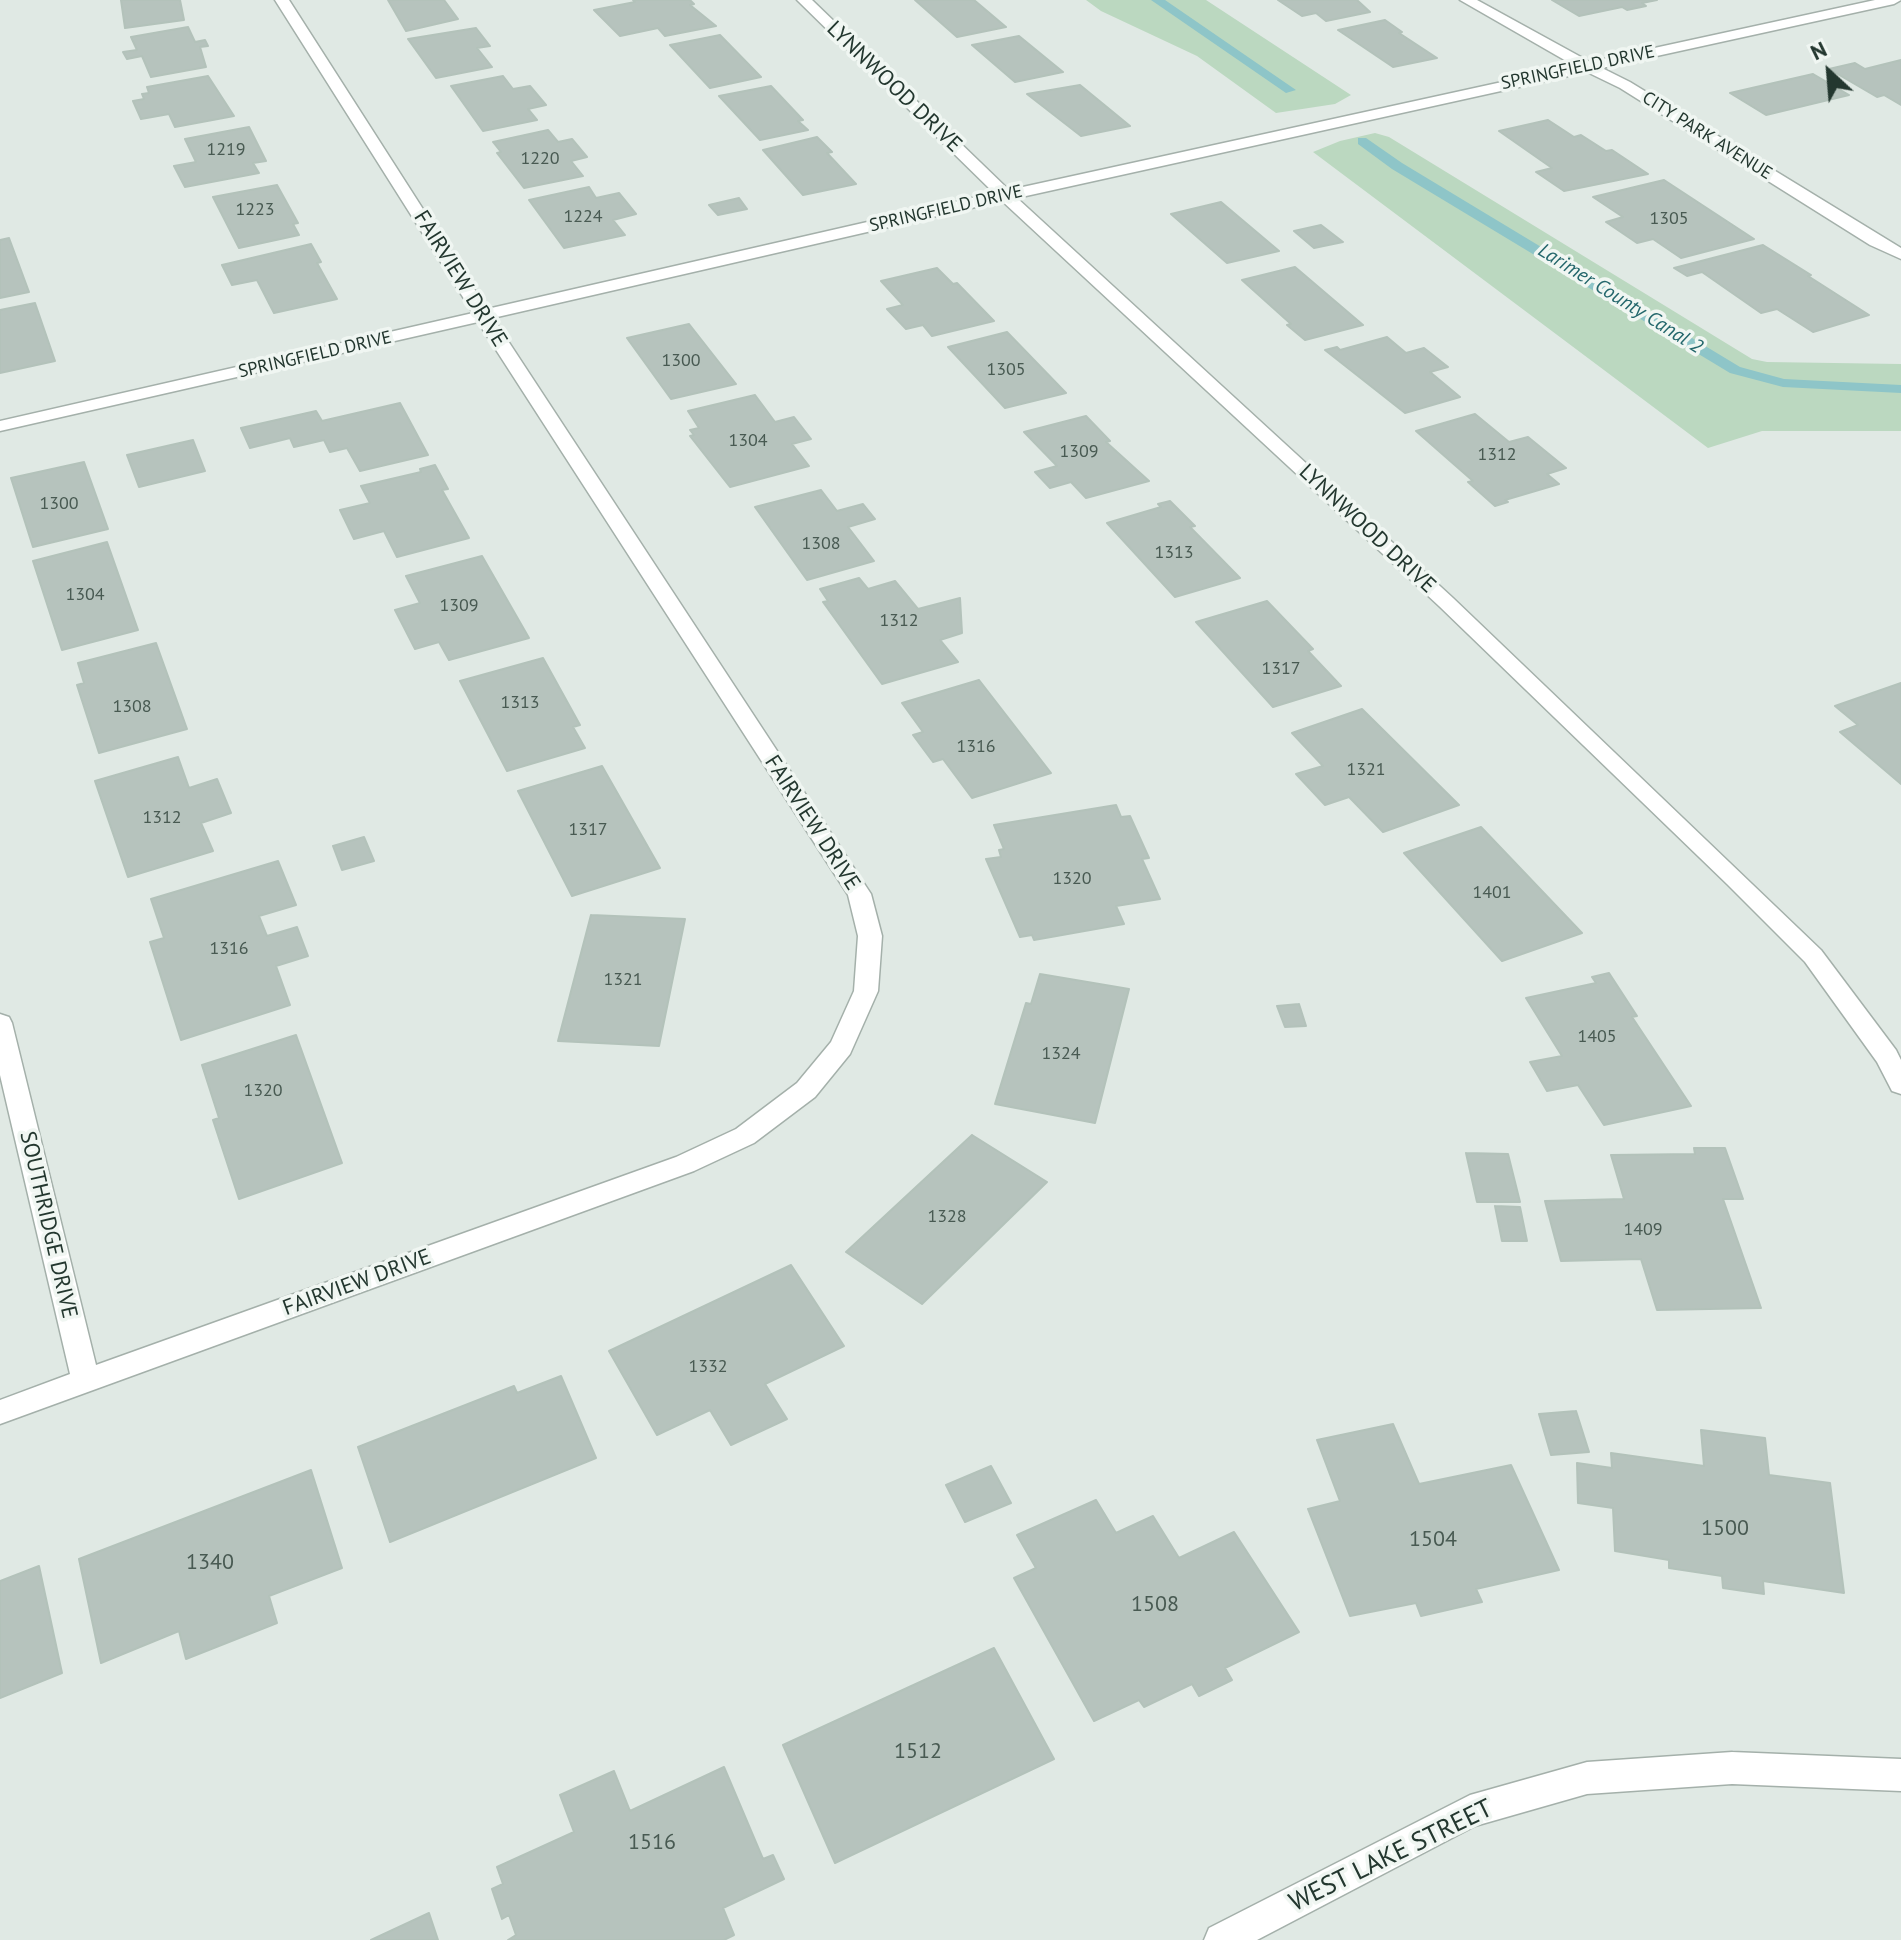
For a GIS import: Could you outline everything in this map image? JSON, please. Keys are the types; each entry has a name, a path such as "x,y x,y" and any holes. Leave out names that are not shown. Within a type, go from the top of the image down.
{"street":[{"name":"FAIRVIEW DRIVE","path":"0,1412 685,1164 745,1136 806,1090 841,1047 866,991 870,936 859,894 282,0"},
{"name":"LYNNWOOD DRIVE","path":"804,0 1006,196 1446,602 1735,878 1813,956 1887,1057 1901,1084"},
{"name":"CITY PARK AVENUE","path":"1467,0 1550,48 1625,85 1876,242 1901,254"},
{"name":"SPRINGFIELD DRIVE","path":"0,426 1588,65 1894,0"},
{"name":"SOUTHRIDGE DRIVE","path":"0,1023 86,1382"},
{"name":"WEST LAKE STREET","path":"1221,1940 1470,1811 1587,1778 1732,1768 1901,1775"}],"green space":[{"path":"1086,0 1206,0 1351,95 1335,104 1276,113 1197,56 1101,11"},
{"path":"1375,133 1389,137 1752,359 1767,362 1901,364 1901,431 1762,431 1708,448 1313,152 1340,141"}],"building":[{"path":"121,0 180,0 184,20 125,28"},
{"path":"388,0 444,0 458,19 406,31"},
{"path":"633,0 690,0 694,4 690,5 716,26 665,36 658,28 620,36 594,10 635,2"},
{"path":"915,0 974,0 1006,27 957,37"},
{"path":"1278,0 1357,0 1370,12 1326,21 1316,13 1302,16"},
{"path":"1552,0 1657,0 1627,10 1622,7 1579,16"},
{"path":"1385,20 1437,58 1393,67 1338,30"},
{"path":"188,27 195,42 205,40 208,46 200,47 206,67 151,77 142,56 127,59 123,52 137,50 131,37"},
{"path":"476,28 490,46 477,48 492,67 436,78 408,39"},
{"path":"720,35 761,77 710,88 670,45"},
{"path":"1019,36 1063,72 1015,82 972,45"},
{"path":"1901,60 1901,105 1884,95 1877,97 1829,69 1855,63 1865,69"},
{"path":"1813,74 1849,95 1766,115 1730,93"},
{"path":"208,76 234,116 175,127 169,114 141,119 133,101 144,99 142,94 149,93 147,87"},
{"path":"503,76 513,89 530,86 546,105 528,109 537,120 483,131 451,86"},
{"path":"1080,85 1130,126 1081,136 1027,94"},
{"path":"771,86 803,120 798,121 808,130 760,140 719,96"},
{"path":"1548,120 1574,137 1581,135 1606,151 1612,150 1648,174 1564,191 1536,172 1552,168 1499,131"},
{"path":"249,127 266,161 253,163 259,173 185,187 174,166 196,162 185,139"},
{"path":"548,130 558,142 572,139 587,157 571,161 583,176 524,188 497,153 501,152 493,142"},
{"path":"817,137 832,152 827,153 856,184 803,195 763,150"},
{"path":"1664,180 1754,239 1681,258 1653,239 1637,243 1606,222 1623,217 1593,197"},
{"path":"277,185 298,223 293,224 299,235 239,248 213,197"},
{"path":"589,187 596,198 619,193 636,214 613,220 625,235 564,248 529,200"},
{"path":"739,198 747,209 718,215 709,205"},
{"path":"1221,202 1279,251 1227,263 1171,214"},
{"path":"1321,225 1343,242 1314,248 1294,231"},
{"path":"9,238 29,292 0,298 0,240"},
{"path":"311,244 321,262 317,263 337,299 274,313 257,280 232,285 222,265"},
{"path":"1763,245 1869,315 1813,332 1777,309 1761,313 1702,272 1687,276 1674,268"},
{"path":"1295,267 1363,325 1305,340 1242,280"},
{"path":"937,268 953,284 957,283 994,321 932,336 923,325 906,329 887,309 903,305 881,281"},
{"path":"35,303 55,361 0,373 0,310"},
{"path":"689,324 736,384 671,399 627,338"},
{"path":"1007,332 1066,393 1005,408 948,347"},
{"path":"1387,337 1406,353 1424,348 1448,367 1430,372 1460,397 1405,413 1325,350 1337,347 1340,350"},
{"path":"755,395 775,422 794,417 811,439 792,444 809,466 730,487 690,436 694,435 690,430 699,428 688,411"},
{"path":"400,403 428,455 360,471 347,448 330,452 324,440 294,447 290,438 250,448 241,428 316,411 322,421"},
{"path":"1475,414 1509,442 1528,437 1566,468 1547,474 1559,484 1505,500 1508,502 1495,506 1468,482 1473,481 1416,431"},
{"path":"1086,416 1110,441 1106,442 1149,481 1086,498 1071,482 1050,488 1035,472 1057,466 1024,432"},
{"path":"193,440 205,471 139,487 127,455"},
{"path":"84,462 108,529 33,547 11,478"},
{"path":"435,465 448,489 442,490 469,538 397,557 384,531 354,539 340,510 370,503 361,486 421,472 420,469"},
{"path":"821,490 837,511 863,504 875,519 848,527 874,561 807,580 755,507"},
{"path":"1170,501 1195,526 1190,527 1240,578 1175,597 1107,523 1161,507 1158,504"},
{"path":"107,542 138,630 62,650 33,561"},
{"path":"482,556 529,638 449,660 439,642 415,649 395,610 420,603 406,576"},
{"path":"859,578 868,589 895,581 918,609 960,598 962,633 940,640 958,662 882,684 823,602 828,601 820,589"},
{"path":"1267,601 1313,649 1308,651 1341,686 1273,707 1196,622"},
{"path":"156,643 187,729 99,753 77,685 84,683 78,663"},
{"path":"543,658 580,725 573,727 585,748 507,771 460,681"},
{"path":"979,680 1051,773 972,798 943,759 933,762 913,735 923,732 902,703"},
{"path":"1901,683 1901,784 1840,732 1858,725 1835,706"},
{"path":"1362,709 1459,805 1383,832 1349,797 1325,805 1296,774 1323,766 1292,733"},
{"path":"178,757 189,788 217,779 231,813 201,823 213,851 128,877 95,781"},
{"path":"602,766 660,868 572,896 518,791"},
{"path":"1116,805 1121,817 1130,816 1149,858 1142,859 1160,899 1116,906 1124,924 1034,940 1032,935 1020,937 986,859 1001,857 999,850 1004,849 994,825"},
{"path":"1481,827 1582,933 1502,961 1404,853"},
{"path":"364,837 374,861 342,870 333,846"},
{"path":"278,861 296,905 259,916 267,936 297,927 308,956 276,966 290,1005 181,1040 150,942 164,938 151,899"},
{"path":"591,915 685,919 659,1046 558,1041"},
{"path":"1609,973 1637,1016 1632,1017 1691,1106 1604,1125 1578,1085 1547,1091 1530,1062 1562,1056 1526,998 1596,983 1592,977"},
{"path":"1040,974 1129,989 1095,1123 995,1104 1026,1003 1031,1004"},
{"path":"1299,1004 1306,1026 1285,1027 1277,1006"},
{"path":"296,1035 342,1163 239,1199 213,1120 219,1118 202,1065"},
{"path":"972,1135 1047,1182 922,1304 846,1252"},
{"path":"1694,1148 1725,1148 1743,1199 1723,1199 1761,1308 1657,1310 1641,1259 1561,1261 1545,1201 1624,1199 1611,1155 1695,1154"},
{"path":"1466,1153 1508,1154 1520,1202 1477,1202"},
{"path":"1495,1206 1520,1207 1527,1241 1502,1241"},
{"path":"791,1265 844,1346 765,1384 787,1419 731,1445 710,1410 657,1435 609,1351"},
{"path":"561,1376 596,1458 390,1542 358,1447 514,1386 517,1393"},
{"path":"1576,1411 1589,1452 1551,1455 1539,1414"},
{"path":"1393,1424 1419,1484 1511,1465 1559,1570 1476,1589 1482,1602 1421,1616 1416,1603 1350,1616 1308,1509 1340,1501 1317,1440"},
{"path":"1701,1430 1765,1438 1769,1475 1830,1483 1844,1593 1763,1581 1764,1594 1723,1588 1722,1576 1669,1568 1669,1560 1615,1551 1613,1508 1578,1503 1577,1463 1612,1468 1611,1453 1704,1466"},
{"path":"991,1466 1011,1503 965,1522 946,1485"},
{"path":"311,1470 342,1568 269,1596 277,1623 186,1659 179,1631 101,1663 79,1559"},
{"path":"1096,1500 1116,1533 1153,1516 1179,1558 1234,1532 1299,1632 1225,1668 1232,1680 1199,1696 1192,1684 1144,1707 1139,1700 1094,1721 1014,1578 1036,1568 1017,1535"},
{"path":"39,1566 62,1673 0,1698 0,1581"},
{"path":"994,1648 1054,1759 835,1863 783,1745"},
{"path":"724,1767 763,1859 773,1855 784,1879 723,1908 734,1935 724,1940 508,1940 516,1935 509,1915 502,1919 492,1889 503,1884 497,1867 574,1832 560,1795 614,1771 630,1811"},
{"path":"429,1913 438,1940 371,1940"}],"waterway":[{"name":"Larimer County Canal 2","path":"1157,0 1290,90"},
{"name":"Larimer County Canal 2","path":"1362,141 1397,166 1735,370 1783,383 1901,389"}]}
